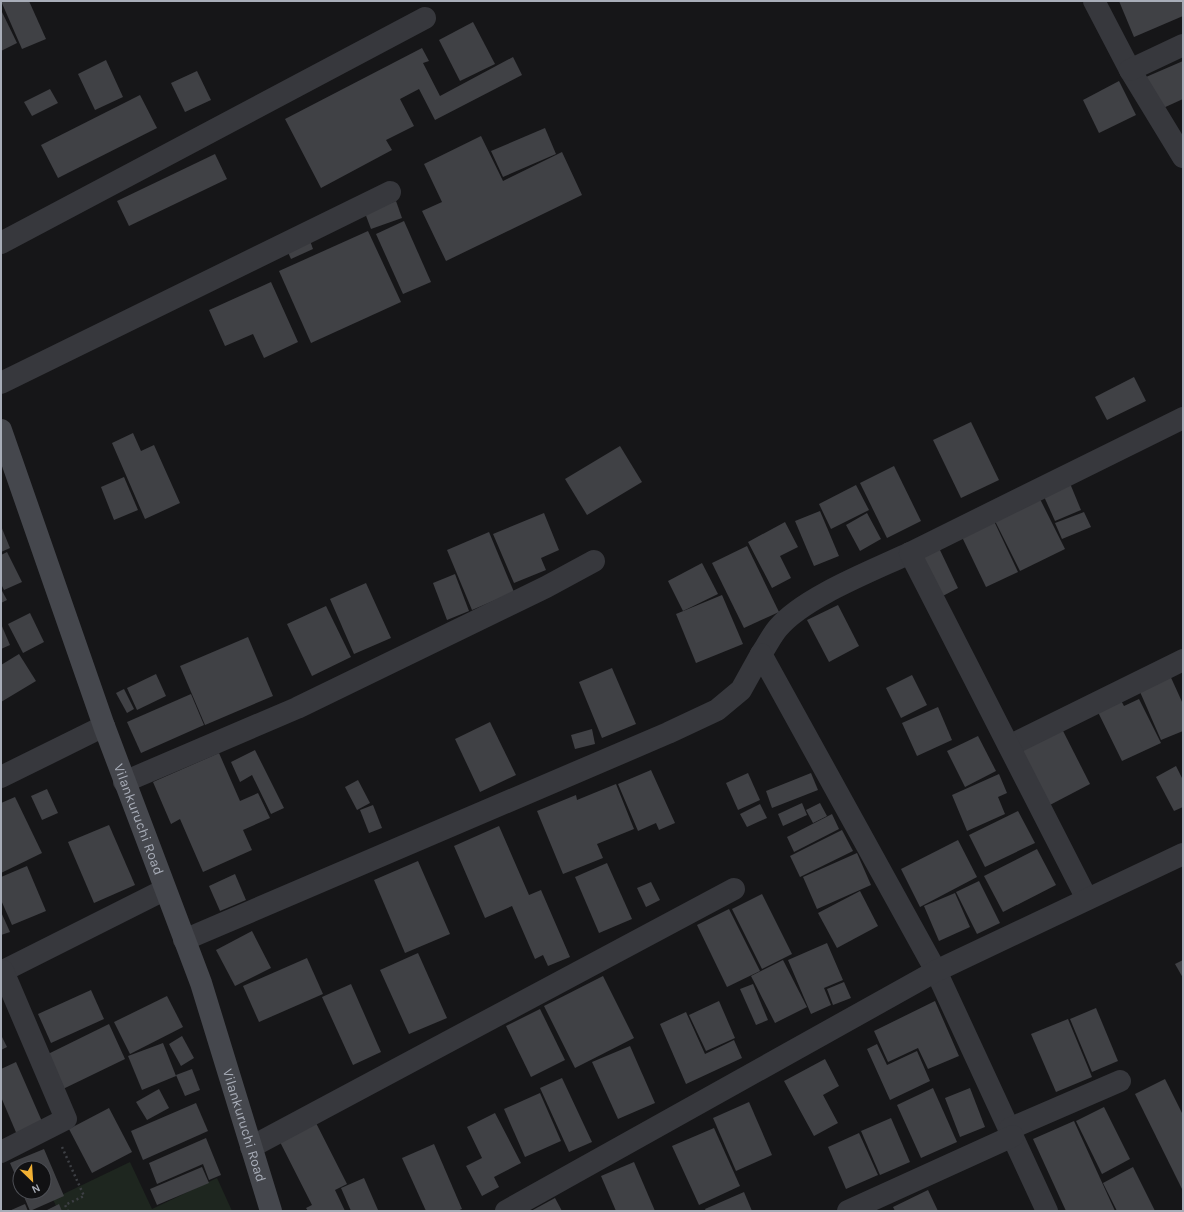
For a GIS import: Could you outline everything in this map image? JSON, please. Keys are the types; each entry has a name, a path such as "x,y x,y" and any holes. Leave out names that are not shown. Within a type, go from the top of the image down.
{"main road":[{"name":"Vilankuruchi Road","path":"1,430 124,782 164,890 201,983 271,1211"}],"street":[{"path":"1094,1 1130,70 1183,157"},
{"path":"1,243 425,18"},
{"path":"1130,70 1183,45"},
{"path":"1,383 390,192"},
{"path":"184,940 661,736 717,710 741,690 761,654 778,628 801,609 834,589 1183,418"},
{"path":"910,553 1087,899"},
{"path":"124,782 298,708 526,597 594,561"},
{"path":"761,654 936,971 1047,1211"},
{"path":"1009,746 1183,660"},
{"path":"1,778 104,726"},
{"path":"506,1211 936,971 1183,854"},
{"path":"251,1147 734,889"},
{"path":"1,1152 66,1119 2,972 164,890"},
{"path":"848,1211 1120,1081"}],"path":[{"path":"52,1126 84,1196 65,1205 68,1211"}],"shaded area":[{"path":"130,1162 152,1209 217,1178 232,1211 58,1211 53,1199"}],"building":[{"path":"1,1 29,1 46,39 22,49"},
{"path":"1119,1 1183,1 1183,16 1134,37"},
{"path":"1,10 17,43 1,51"},
{"path":"473,22 495,64 460,81 439,40"},
{"path":"422,48 429,61 423,63 440,96 513,57 522,75 435,120 419,89 400,99 414,126 386,140 392,150 321,188 285,119"},
{"path":"106,60 123,97 95,110 78,74"},
{"path":"1183,61 1183,99 1161,109 1146,77"},
{"path":"197,71 211,100 185,112 171,83"},
{"path":"1119,81 1136,115 1099,133 1083,100"},
{"path":"50,89 58,103 32,116 24,102"},
{"path":"140,95 157,128 58,178 41,145"},
{"path":"545,128 556,154 503,177 491,151"},
{"path":"481,136 503,181 562,152 582,195 446,261 422,211 442,202 424,164"},
{"path":"215,154 227,179 129,226 117,201"},
{"path":"396,201 402,218 371,229 365,213"},
{"path":"404,221 431,282 403,294 376,234"},
{"path":"368,231 401,302 311,343 279,271"},
{"path":"309,238 313,249 291,259 286,248"},
{"path":"271,282 298,342 264,358 253,334 225,346 209,310"},
{"path":"1134,377 1146,401 1107,420 1095,397"},
{"path":"971,422 999,480 961,498 933,440"},
{"path":"133,433 141,451 154,445 180,503 145,519 112,443"},
{"path":"620,446 642,482 587,515 565,479"},
{"path":"894,466 921,521 887,538 860,483"},
{"path":"124,477 138,510 114,520 101,487"},
{"path":"1069,481 1081,510 1055,521 1042,492"},
{"path":"856,485 869,510 831,529 819,504"},
{"path":"1040,499 1065,549 1020,571 995,521"},
{"path":"820,511 839,556 814,566 795,521"},
{"path":"1084,512 1091,527 1062,539 1055,523"},
{"path":"544,513 559,550 541,558 546,570 514,583 493,534"},
{"path":"867,513 881,539 860,551 846,525"},
{"path":"994,521 1018,572 986,587 962,537"},
{"path":"785,522 798,547 780,556 791,578 772,588 748,542"},
{"path":"1,526 10,548 1,552"},
{"path":"489,532 514,592 472,610 447,550"},
{"path":"747,546 779,612 744,628 712,563"},
{"path":"939,548 958,588 939,598 919,558"},
{"path":"7,552 22,582 4,590 1,584 1,555"},
{"path":"702,563 718,594 683,611 668,581"},
{"path":"455,574 469,611 447,620 433,583"},
{"path":"366,583 391,638 354,654 330,599"},
{"path":"1,589 7,600 1,603"},
{"path":"722,595 743,644 696,663 676,614"},
{"path":"838,605 859,646 829,662 807,620"},
{"path":"326,606 351,657 312,676 287,624"},
{"path":"30,613 44,642 23,653 8,624"},
{"path":"1,624 10,645 1,649"},
{"path":"248,637 273,696 205,725 180,666"},
{"path":"19,654 36,681 1,702 1,665"},
{"path":"612,668 636,724 602,738 579,682"},
{"path":"1168,671 1183,704 1183,731 1161,740 1137,685"},
{"path":"156,674 166,696 137,710 127,688"},
{"path":"912,675 927,705 901,718 886,688"},
{"path":"124,689 134,709 127,713 116,693"},
{"path":"191,694 204,725 141,753 127,722"},
{"path":"1118,695 1124,706 1139,699 1161,743 1122,761 1095,706"},
{"path":"938,707 952,740 917,756 902,723"},
{"path":"490,722 516,775 480,792 455,739"},
{"path":"1061,727 1090,784 1048,806 1019,749"},
{"path":"592,729 595,744 575,749 571,735"},
{"path":"978,736 996,771 965,787 947,751"},
{"path":"255,750 284,808 271,814 252,775 240,782 231,762"},
{"path":"219,753 240,801 258,793 270,818 243,830 252,850 203,872 180,819 171,824 153,782"},
{"path":"1176,766 1183,780 1183,807 1174,811 1156,777"},
{"path":"651,770 675,823 659,830 656,823 638,831 618,784"},
{"path":"748,773 760,800 738,810 726,783"},
{"path":"811,773 818,790 772,808 766,791"},
{"path":"999,774 1007,793 998,797 1005,814 967,831 952,795"},
{"path":"358,780 370,803 357,810 345,787"},
{"path":"616,784 634,829 597,844 603,858 563,874 537,811 576,795 577,800"},
{"path":"47,789 58,813 42,820 31,796"},
{"path":"15,797 42,853 1,873 1,803"},
{"path":"802,803 807,815 783,826 778,814"},
{"path":"820,803 827,816 813,823 806,810"},
{"path":"760,804 767,818 747,827 740,814"},
{"path":"373,805 382,828 369,833 360,810"},
{"path":"1018,811 1035,843 985,867 969,835"},
{"path":"832,814 839,829 794,852 787,837"},
{"path":"109,825 135,885 94,903 68,842"},
{"path":"499,826 529,895 541,890 570,957 548,966 543,955 535,959 512,906 485,918 454,846"},
{"path":"842,830 853,851 800,877 790,856"},
{"path":"958,840 977,877 920,907 901,869"},
{"path":"1037,849 1056,885 1003,912 984,876"},
{"path":"857,853 871,885 817,909 803,877"},
{"path":"418,861 450,934 405,953 374,880"},
{"path":"607,863 632,919 599,933 575,877"},
{"path":"27,866 46,911 12,925 1,900 1,877"},
{"path":"235,874 246,900 220,911 209,886"},
{"path":"979,881 1000,923 977,934 956,892"},
{"path":"651,882 660,900 646,907 637,888"},
{"path":"860,891 878,926 837,948 818,913"},
{"path":"955,893 970,927 939,941 924,906"},
{"path":"762,894 792,954 762,969 732,909"},
{"path":"729,909 760,971 727,987 697,925"},
{"path":"1,912 10,932 1,935"},
{"path":"252,931 271,968 235,986 216,950"},
{"path":"827,943 843,980 824,988 831,1005 811,1014 788,960"},
{"path":"418,953 447,1018 409,1034 380,970"},
{"path":"307,958 323,994 259,1022 243,986"},
{"path":"783,960 807,1007 775,1023 751,976"},
{"path":"1183,960 1183,978 1175,964"},
{"path":"603,976 634,1038 575,1068 544,1006"},
{"path":"844,982 851,998 833,1005 827,989"},
{"path":"351,984 381,1052 353,1065 322,997"},
{"path":"753,984 768,1020 756,1025 740,989"},
{"path":"91,990 104,1019 51,1043 38,1014"},
{"path":"167,996 183,1027 130,1054 114,1022"},
{"path":"719,1001 735,1038 706,1051 689,1015"},
{"path":"935,1001 959,1056 928,1069 918,1048 888,1062 874,1031"},
{"path":"1096,1008 1118,1061 1092,1072 1070,1019"},
{"path":"540,1009 565,1060 531,1077 506,1026"},
{"path":"686,1012 705,1054 734,1040 742,1058 686,1084 660,1024"},
{"path":"1068,1019 1092,1077 1056,1092 1031,1034"},
{"path":"109,1024 125,1059 63,1089 46,1055"},
{"path":"1,1035 7,1047 1,1050"},
{"path":"182,1036 194,1058 181,1066 169,1044"},
{"path":"163,1043 176,1076 142,1090 128,1056"},
{"path":"877,1044 887,1065 917,1051 930,1081 890,1100 867,1049"},
{"path":"630,1046 655,1103 618,1119 592,1062"},
{"path":"825,1059 839,1086 823,1095 838,1123 814,1136 784,1081"},
{"path":"16,1062 44,1126 18,1137 1,1097 1,1069"},
{"path":"192,1069 200,1090 185,1096 176,1075"},
{"path":"562,1078 592,1142 569,1152 540,1088"},
{"path":"1165,1079 1183,1115 1183,1191 1135,1094"},
{"path":"933,1088 957,1142 921,1158 897,1105"},
{"path":"970,1088 985,1127 960,1137 945,1098"},
{"path":"159,1089 169,1108 147,1120 136,1102"},
{"path":"540,1093 561,1141 525,1157 504,1109"},
{"path":"749,1102 772,1155 736,1171 713,1118"},
{"path":"196,1103 208,1131 143,1160 131,1131"},
{"path":"1104,1107 1130,1159 1102,1174 1076,1121"},
{"path":"109,1108 132,1152 92,1173 69,1129"},
{"path":"495,1113 521,1163 494,1177 499,1187 482,1196 466,1166 482,1158 467,1127"},
{"path":"891,1118 910,1162 880,1175 861,1131"},
{"path":"315,1121 347,1184 335,1190 345,1211 308,1211 306,1208 312,1205 279,1140"},
{"path":"1074,1121 1115,1211 1066,1211 1033,1139"},
{"path":"714,1128 740,1186 699,1205 672,1146"},
{"path":"859,1133 878,1175 846,1189 828,1147"},
{"path":"206,1138 221,1175 209,1180 203,1164 157,1184 149,1163"},
{"path":"434,1144 462,1209 457,1211 426,1211 402,1158"},
{"path":"44,1149 49,1160 17,1160"},
{"path":"634,1162 655,1211 616,1211 601,1176"},
{"path":"202,1167 209,1183 157,1205 150,1189"},
{"path":"1133,1167 1155,1211 1117,1211 1103,1183"},
{"path":"52,1168 64,1196 30,1211 25,1200 52,1200"},
{"path":"364,1178 378,1210 351,1211 341,1188"},
{"path":"928,1190 938,1211 895,1211 893,1207"},
{"path":"744,1192 752,1211 706,1211 705,1209"},
{"path":"555,1198 562,1211 531,1211"},
{"path":"25,1204 28,1211 9,1211"},
{"path":"59,1204 62,1211 45,1211"}]}
